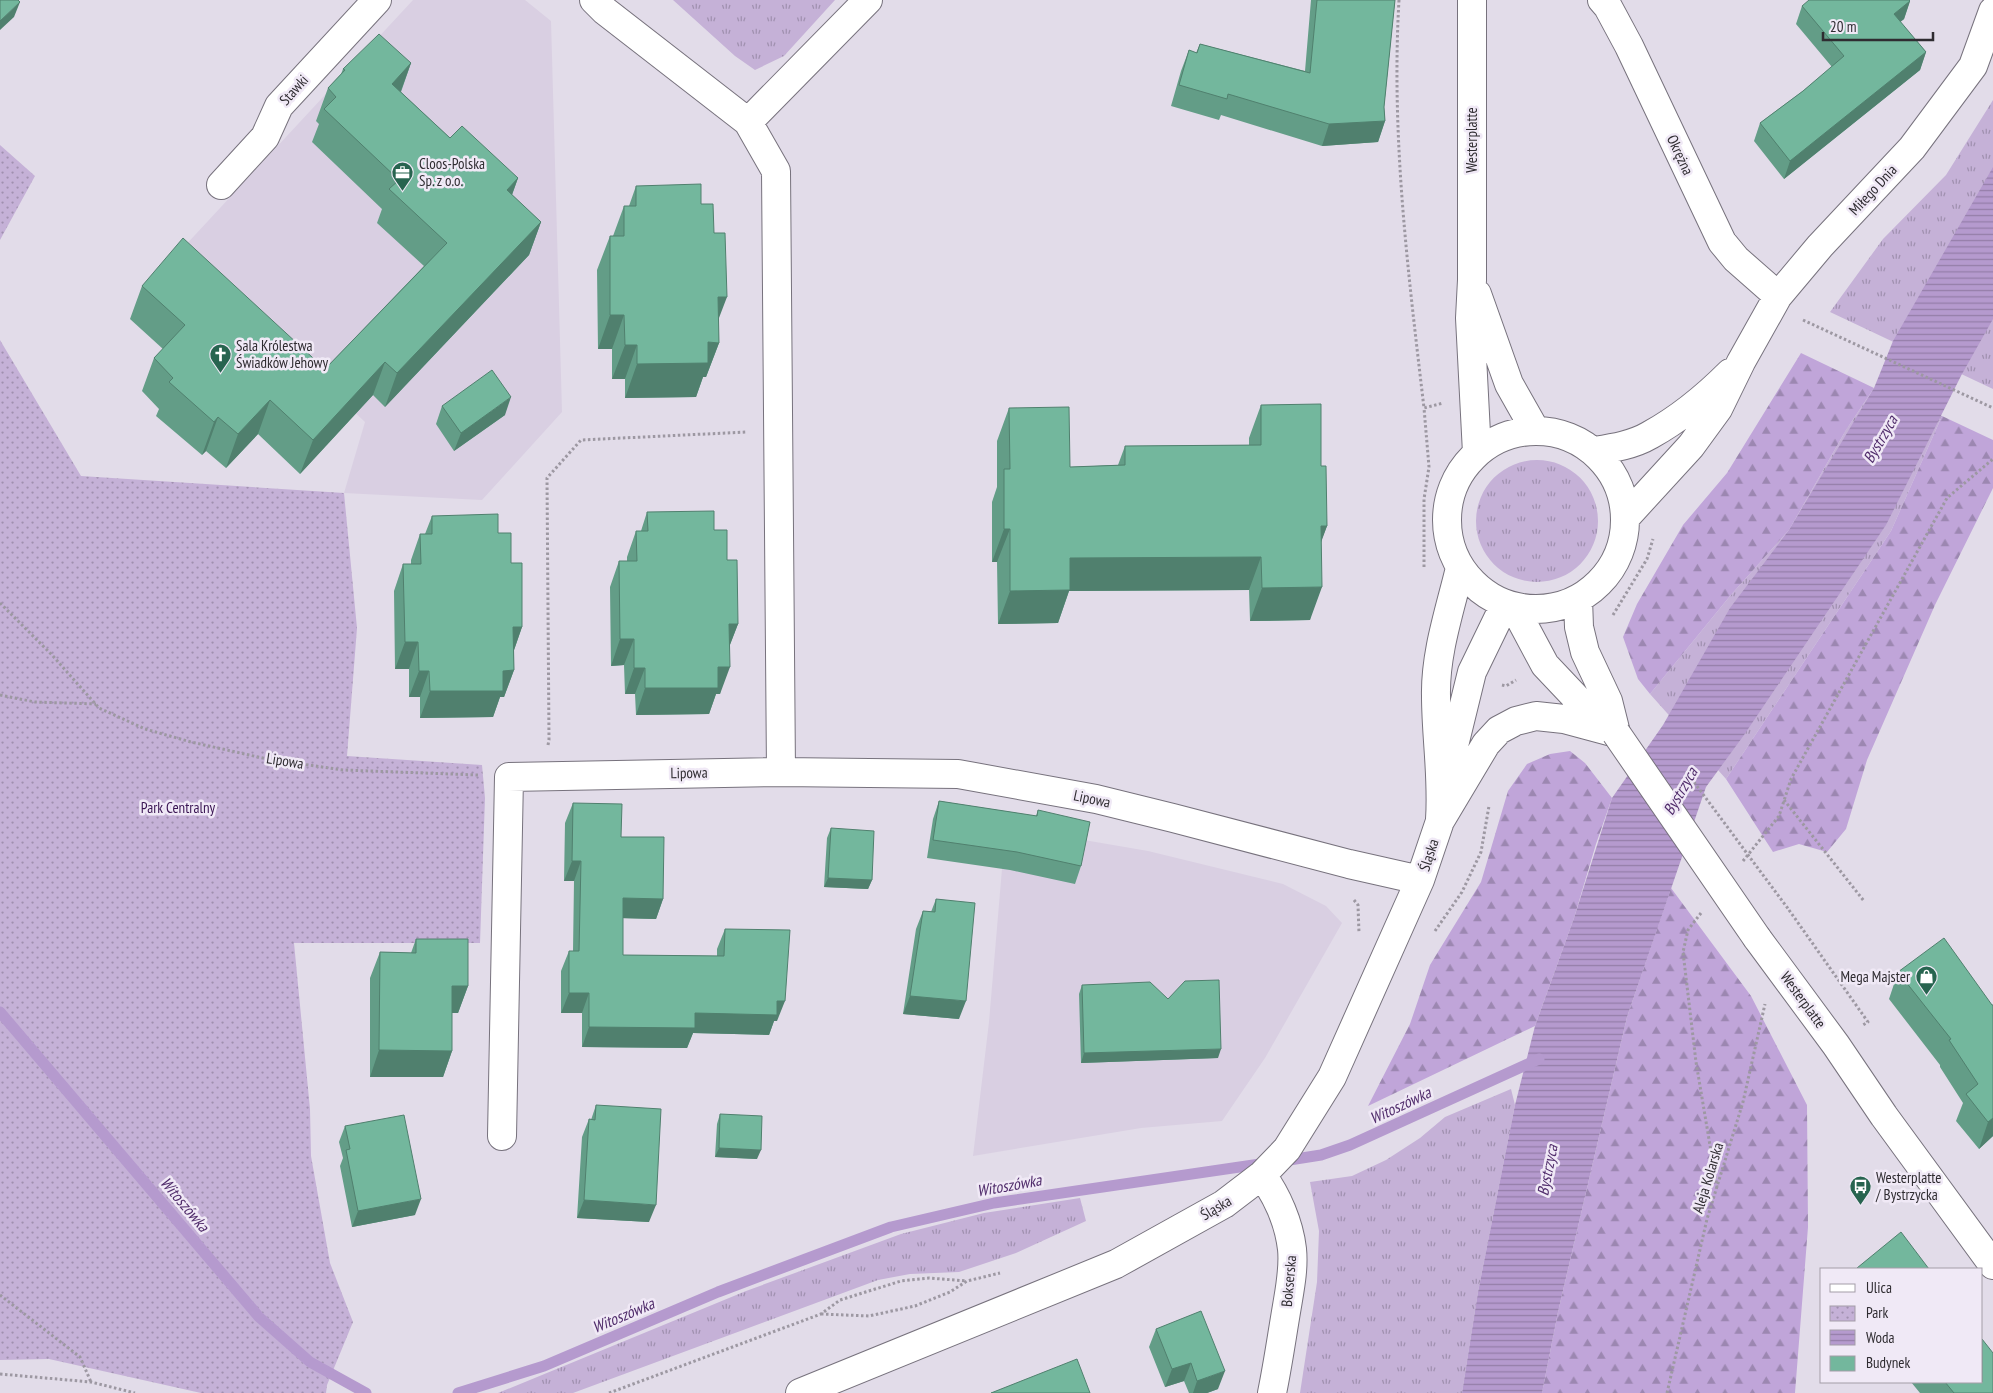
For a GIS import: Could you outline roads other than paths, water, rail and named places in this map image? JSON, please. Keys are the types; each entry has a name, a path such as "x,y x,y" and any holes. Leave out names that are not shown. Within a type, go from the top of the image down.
{"street":[{"name":"Stawki","path":"220,186 264,137 279,106 377,0"},
{"path":"594,0 605,11 748,122 776,172 781,772"},
{"path":"748,122 868,0"},
{"name":"Westerplatte","path":"1472,0 1472,280 1470,318 1477,453"},
{"name":"Okrężna","path":"1602,0 1629,46 1722,242 1736,259 1778,296"},
{"name":"Miłego Dnia","path":"1626,517 1702,433 1718,409 1741,362 1778,296 1820,246 1912,148 1973,66 1993,11"},
{"name":"Westerplatte","path":"1472,280 1509,384 1535,430"},
{"name":"Miłego Dnia","path":"1594,451 1616,448 1649,436 1711,392 1741,362"},
{"path":"1535,430 1556,433 1576,440 1594,451 1617,480 1624,498 1626,517 1625,534 1621,550 1614,565 1604,579 1578,599 1547,609 1530,610 1510,605 1480,590 1460,568 1451,549 1447,529 1447,507 1452,487 1462,468 1490,443 1504,437 1535,430"},
{"name":"Śląska","path":"1441,809 1436,696 1438,658 1460,568"},
{"name":"Westerplatte","path":"1578,599 1579,627 1585,652 1608,700 1616,733"},
{"name":"Westerplatte","path":"1510,605 1545,664 1580,702 1616,733 1757,938 1993,1265"},
{"name":"Śląska","path":"800,1393 1116,1264 1224,1204 1262,1175 1287,1149 1332,1077 1420,880 1441,809 1460,718 1472,672 1510,605"},
{"path":"1441,809 1486,744 1499,730 1516,721 1536,716 1564,719 1616,733"},
{"name":"Lipowa","path":"502,1136 509,777 781,772 958,774 1096,799 1349,864 1420,880"},
{"name":"Bokserska","path":"1262,1175 1272,1189 1279,1205 1292,1250 1290,1286 1272,1393"}],"water":[{"name":"Bystrzyca","path":"1993,167 1993,319 1962,374 1886,525 1744,735 1706,787 1627,1017 1558,1312 1542,1393 1462,1393 1478,1292 1515,1105 1535,1026 1574,918 1612,798 1663,725 1730,608 1789,530 1874,388 1893,341"}],"waterway":[{"name":"Witoszówka","path":"0,1012 259,1317 310,1362 366,1393"},
{"name":"Witoszówka","path":"1283,1161 1321,1155 1350,1145 1539,1059"},
{"name":"Witoszówka","path":"458,1393 544,1366 718,1292 891,1227 994,1203 1267,1163"}],"place":[{"name":"Cloos-Polska Sp. z o.o.","path":"403,192"},
{"name":"Sala Królestwa Świadków Jehowy","path":"220,374"},
{"name":"Mega Majster","path":"1926,996"},
{"name":"Westerplatte / Bystrzycka","path":"1860,1206"}],"park label":[{"name":"Park Centralny","path":"178,808"}]}
